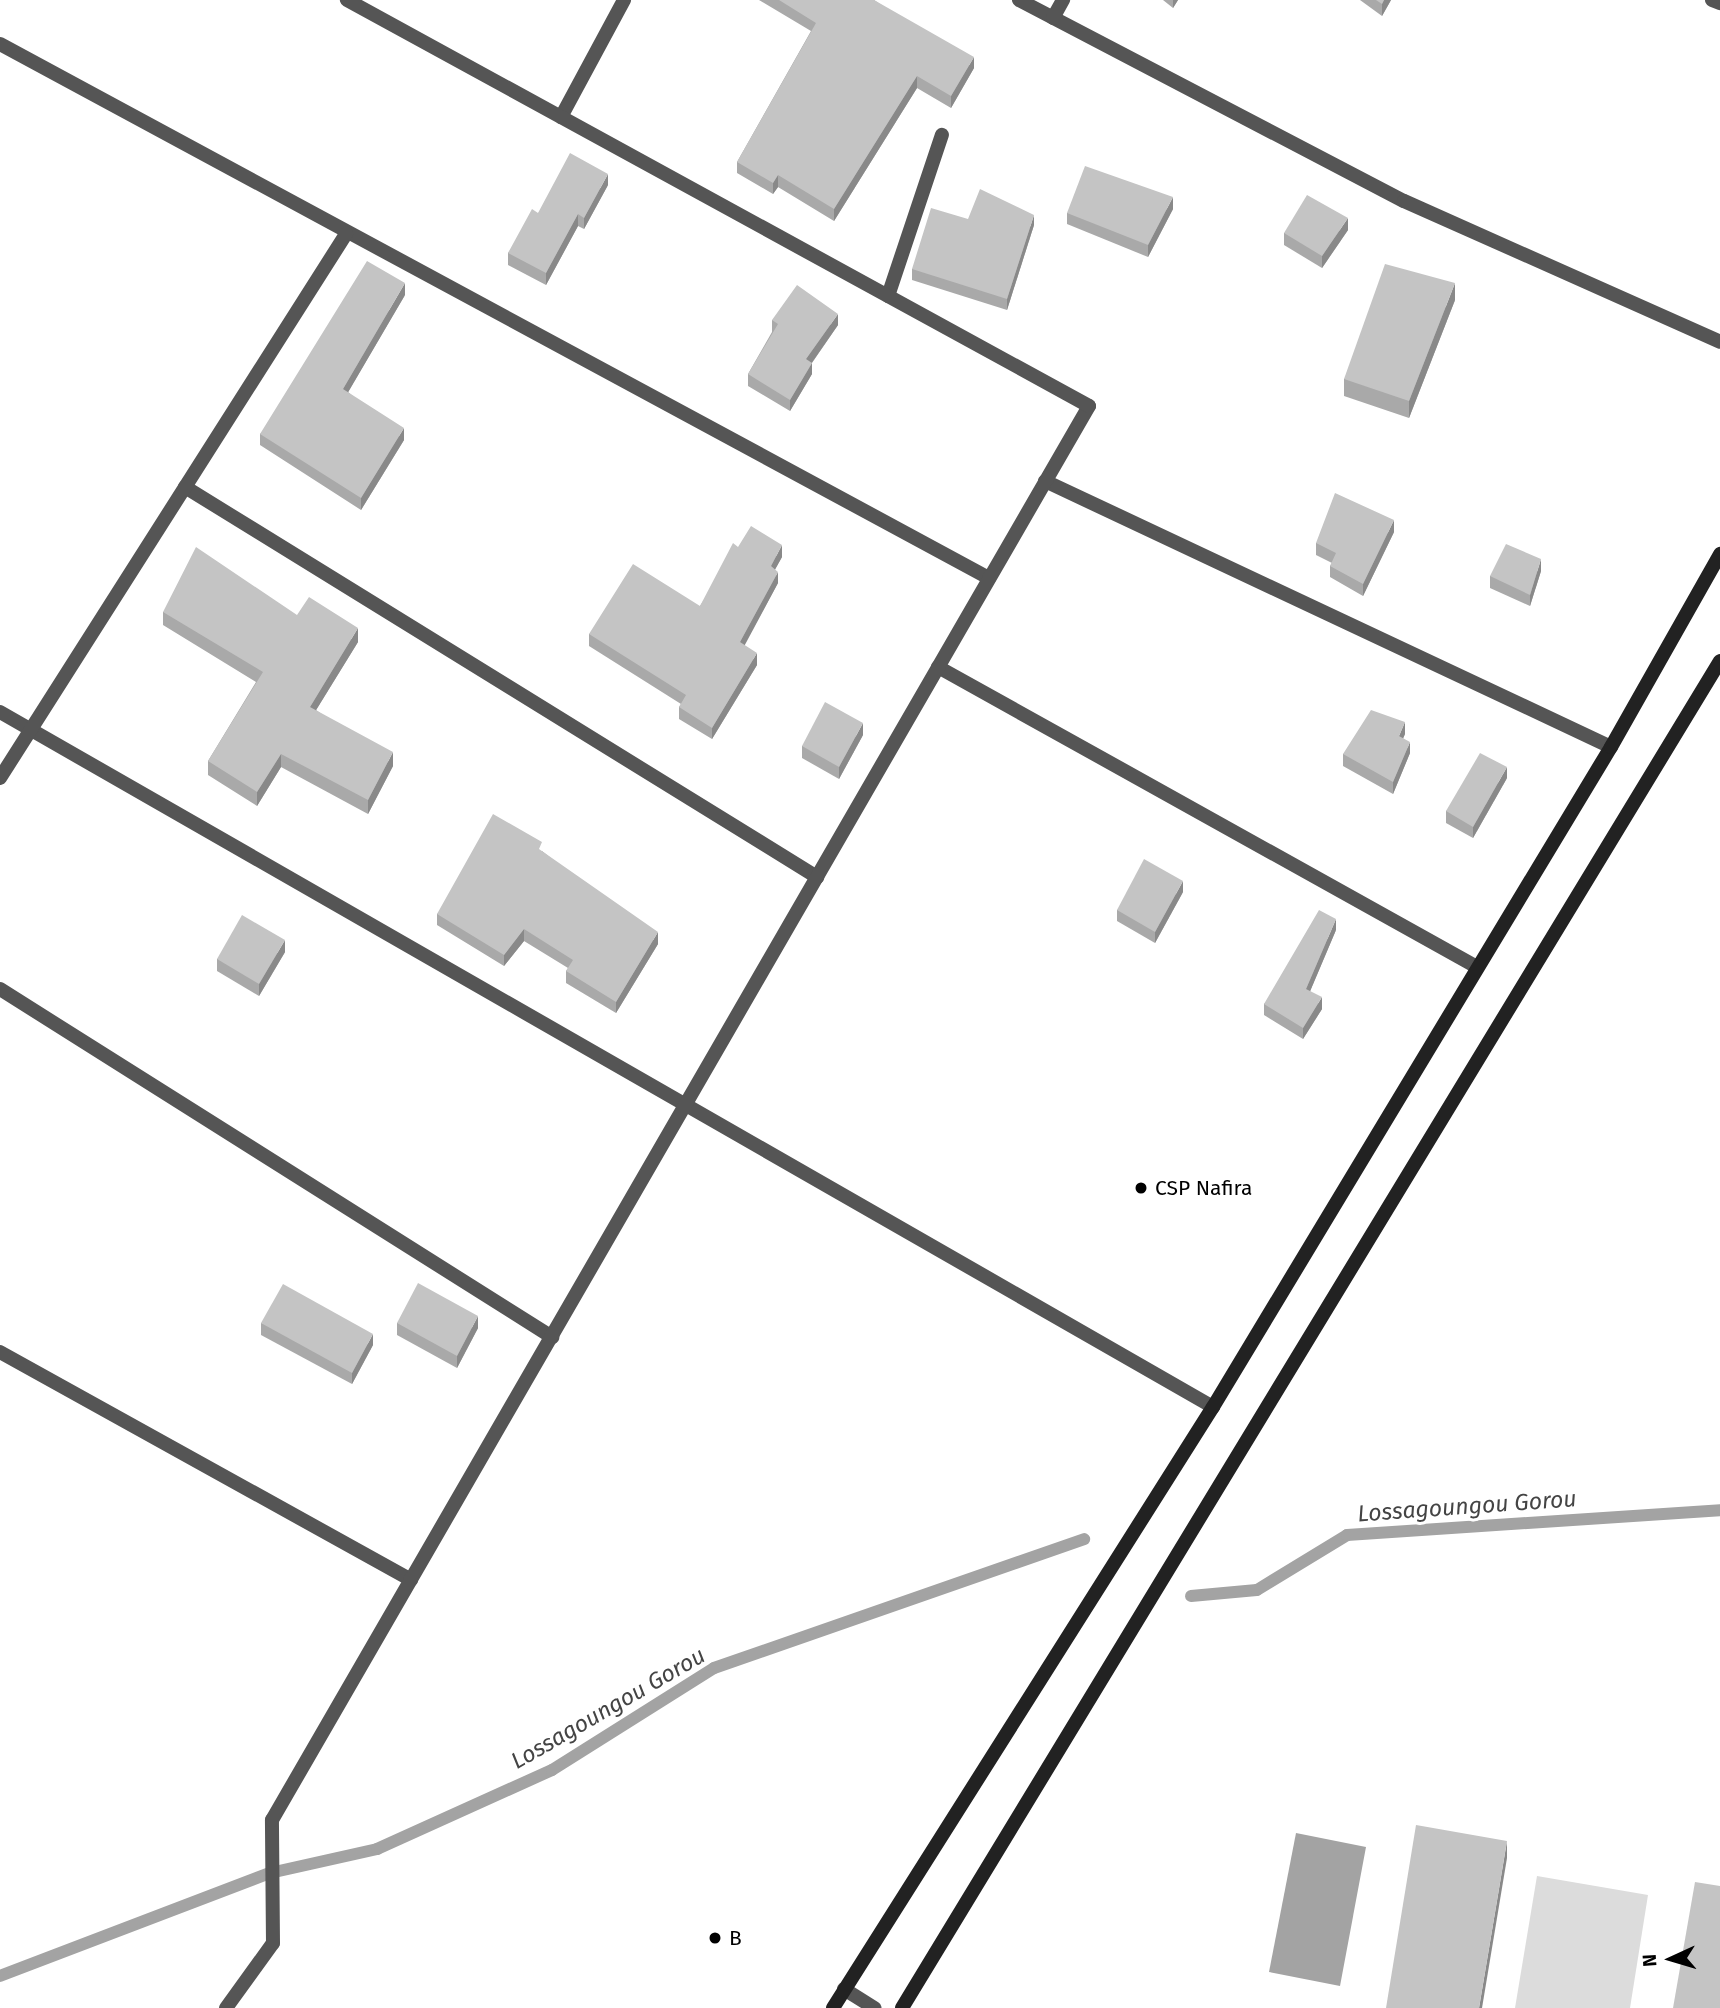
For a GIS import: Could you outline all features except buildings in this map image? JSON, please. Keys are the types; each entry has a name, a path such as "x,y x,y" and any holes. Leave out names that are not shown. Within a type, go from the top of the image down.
{"main road":[{"path":"833,2008 1213,1407 1611,747 1720,554"},
{"path":"902,2008 1720,661"}],"street":[{"path":"226,2008 273,1943 272,1820 1089,406 347,0"},
{"path":"561,117 624,0"},
{"path":"1019,0 1381,189 1720,342"},
{"path":"1054,18 1063,0"},
{"path":"1712,0 1720,3"},
{"path":"0,44 346,234 989,578"},
{"path":"888,296 942,135"},
{"path":"0,778 346,234"},
{"path":"1045,481 1611,747"},
{"path":"185,487 817,877"},
{"path":"938,667 1477,967"},
{"path":"0,712 684,1107 1213,1407"},
{"path":"0,989 552,1337"},
{"path":"0,1352 411,1580"},
{"path":"844,1989 875,2008"}],"shaded area":[{"path":"1296,1833 1366,1847 1340,1986 1269,1972"},
{"path":"1537,1876 1648,1895 1630,2008 1515,2008"}],"waterway":[{"name":"Lossagoungou Gorou","path":"1191,1596 1257,1590 1347,1535 1720,1510"},
{"name":"Lossagoungou Gorou","path":"0,1976 270,1873 377,1849 552,1770 714,1668 1084,1539"}],"place":[{"name":"CSP Nafira","path":"1141,1188"},
{"name":"B","path":"715,1938"}]}
